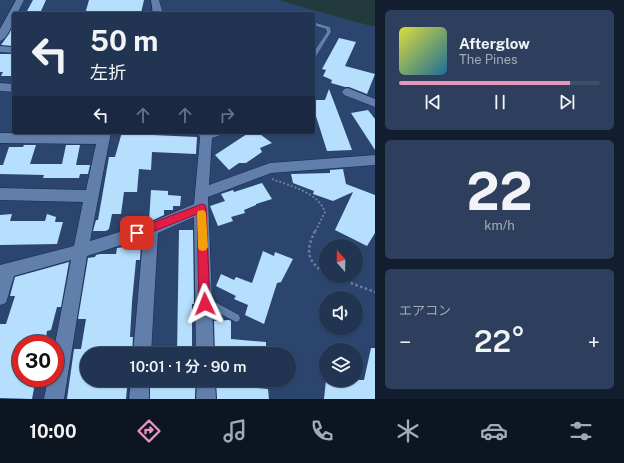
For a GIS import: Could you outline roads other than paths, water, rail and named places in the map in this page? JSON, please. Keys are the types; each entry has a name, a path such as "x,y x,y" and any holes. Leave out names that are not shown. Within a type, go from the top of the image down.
{"street":[{"path":"15,12 20,0"},
{"path":"155,0 158,12"},
{"path":"0,19 12,19"},
{"path":"0,38 12,19"},
{"path":"0,49 12,50"},
{"path":"0,88 12,88"},
{"path":"348,92 375,104"},
{"path":"205,135 201,201 205,347"},
{"path":"0,138 104,136 80,252 54,399"},
{"path":"0,298 4,271 80,252 151,229 201,201 269,174 375,160"},
{"path":"0,194 92,196"},
{"path":"143,347 151,229"},
{"path":"139,399 140,387"},
{"path":"206,387 206,399"}],"lane":[{"path":"315,24 328,28 329,32 315,54"},
{"path":"205,304 210,304 236,318"}]}
